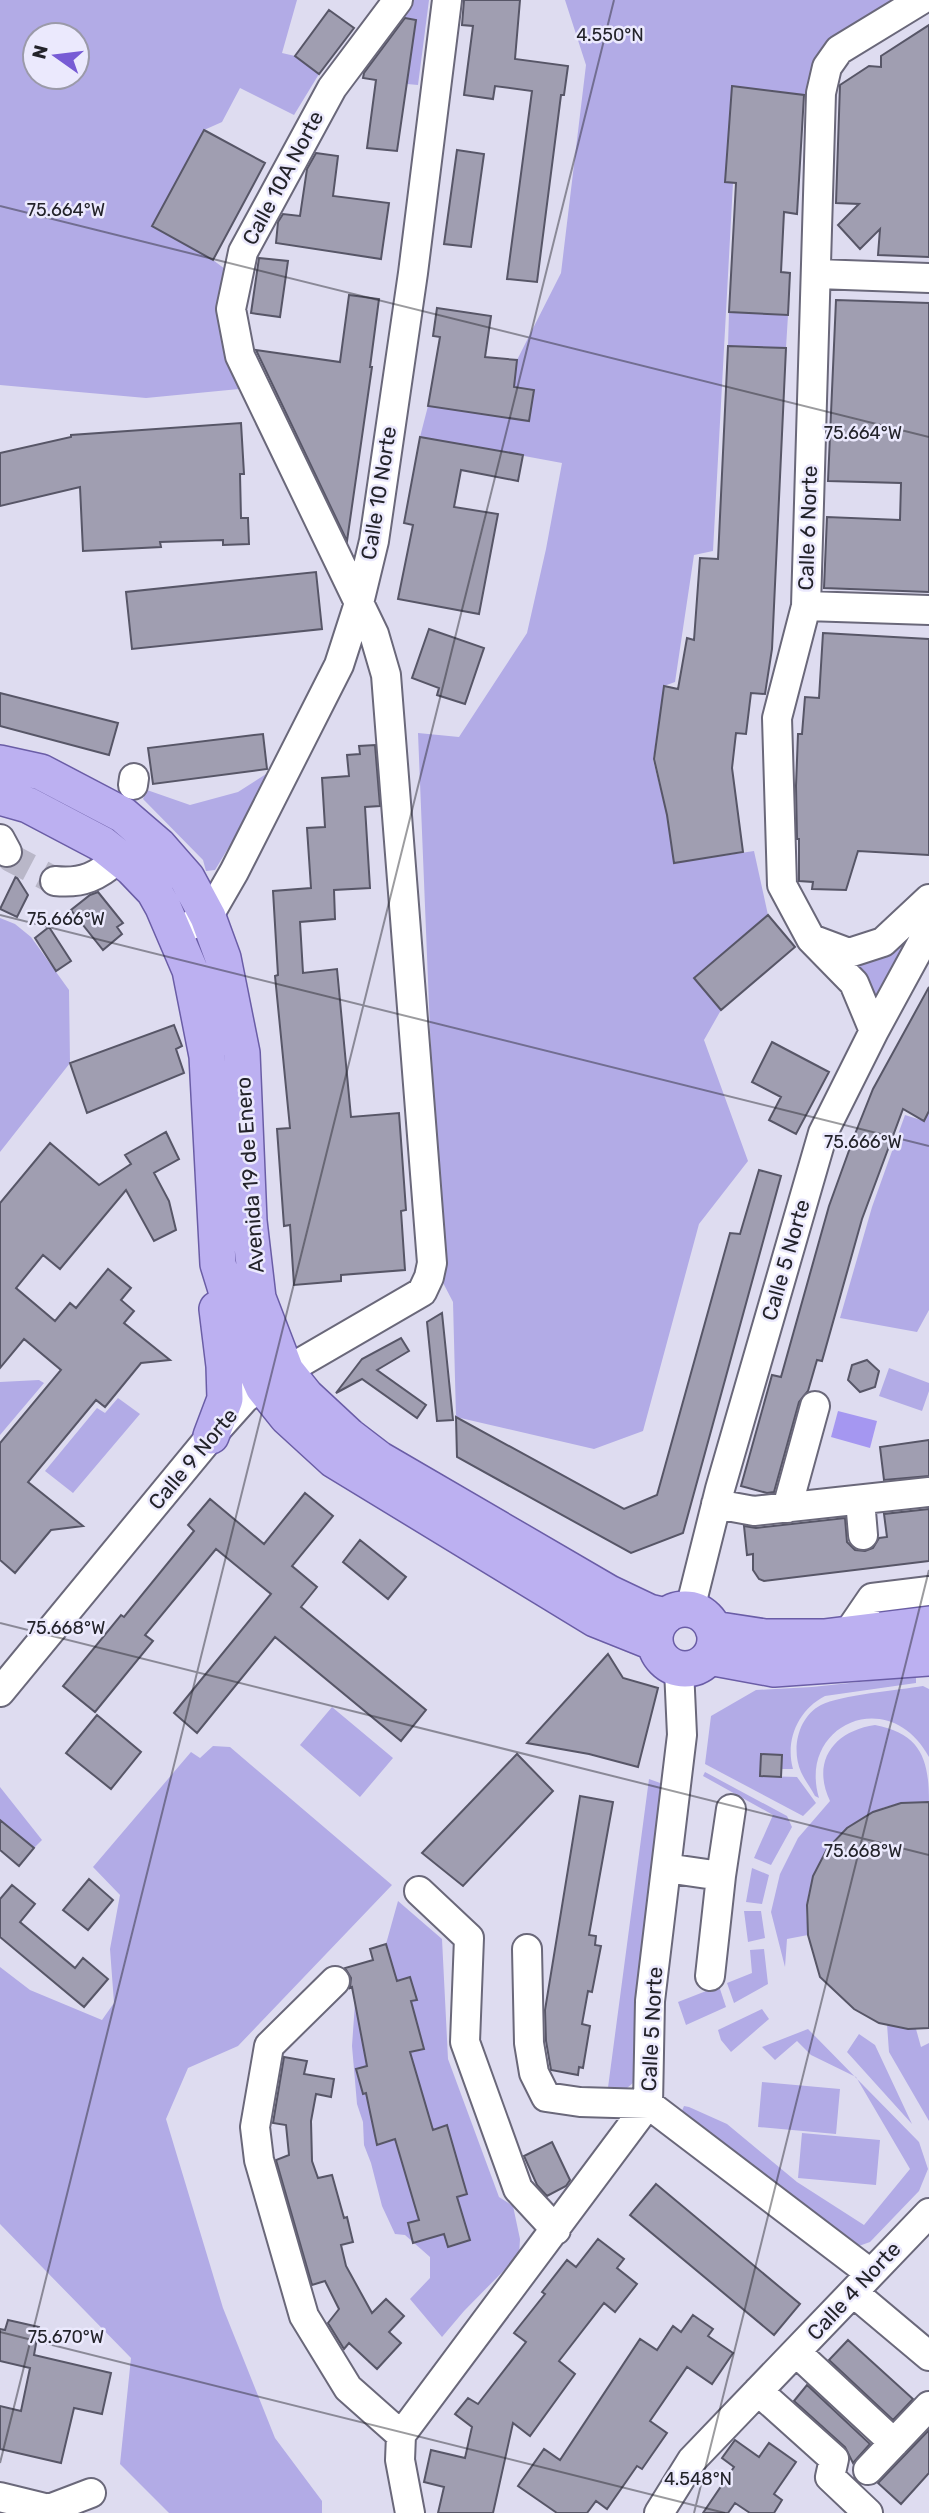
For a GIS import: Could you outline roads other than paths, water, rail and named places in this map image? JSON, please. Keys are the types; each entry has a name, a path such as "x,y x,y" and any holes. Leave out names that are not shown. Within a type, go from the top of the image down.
{"main road":[{"name":"Avenida 19 de Enero","path":"0,763 41,772 123,815 159,846 187,878 208,917 225,966 242,1053 249,1221 258,1298 274,1379 287,1417 334,1460 595,1619 685,1637 774,1669 929,1658"},
{"name":"Avenida 19 de Enero","path":"0,797 28,805 102,844 154,891 174,933 190,970 207,1056 218,1264 239,1332 274,1379"},
{"path":"211,1436 225,1399 224,1366 217,1318 218,1264"},
{"name":"Avenida 19 de Enero","path":"685,1637 846,1636 929,1624"}],"street":[{"name":"Calle 10A Norte","path":"398,0 332,88 286,170 243,252 231,309 240,356 374,634 386,675 431,1250 429,1277"},
{"name":"Calle 10 Norte","path":"208,917 234,872 339,664 359,603 373,541 411,287 447,0"},
{"name":"Calle 6 Norte","path":"874,1031 854,983 811,939 782,885 776,718 806,607 821,93 827,67 839,50 921,0"},
{"path":"817,274 929,278"},
{"path":"806,607 929,610"},
{"path":"55,881 74,883 85,880 108,868 119,858"},
{"path":"811,939 849,953 883,942 929,899"},
{"path":"174,933 208,917"},
{"name":"Calle 5 Norte","path":"401,2435 648,2104 650,2001 682,1734 685,1637 718,1496 823,1133 929,930"},
{"name":"Calle 9 Norte","path":"0,1692 245,1398 422,1292 429,1277"},
{"path":"783,1509 815,1406"},
{"path":"718,1496 783,1509 929,1492"},
{"path":"860,1500 863,1535"},
{"path":"846,1636 872,1598 929,1591"},
{"path":"710,1976 731,1809"},
{"path":"666,1868 721,1876"},
{"path":"419,1891 469,1938 465,2042 518,2189 556,2230"},
{"path":"527,1949 529,2043 534,2073 546,2097 606,2104 648,2104 862,2283 929,2356"},
{"path":"335,1981 269,2046 255,2127 259,2160 303,2316 348,2388 401,2435 400,2460 410,2513"},
{"name":"Calle 4 Norte","path":"659,2513 692,2460 929,2213"},
{"path":"788,2361 894,2443"},
{"path":"758,2391 834,2459 830,2477 868,2513"},
{"path":"868,2470 929,2406"},
{"path":"0,2497 49,2509 91,2493"}],"tunnel":[{"path":"7,852 11,858 55,881"}]}
